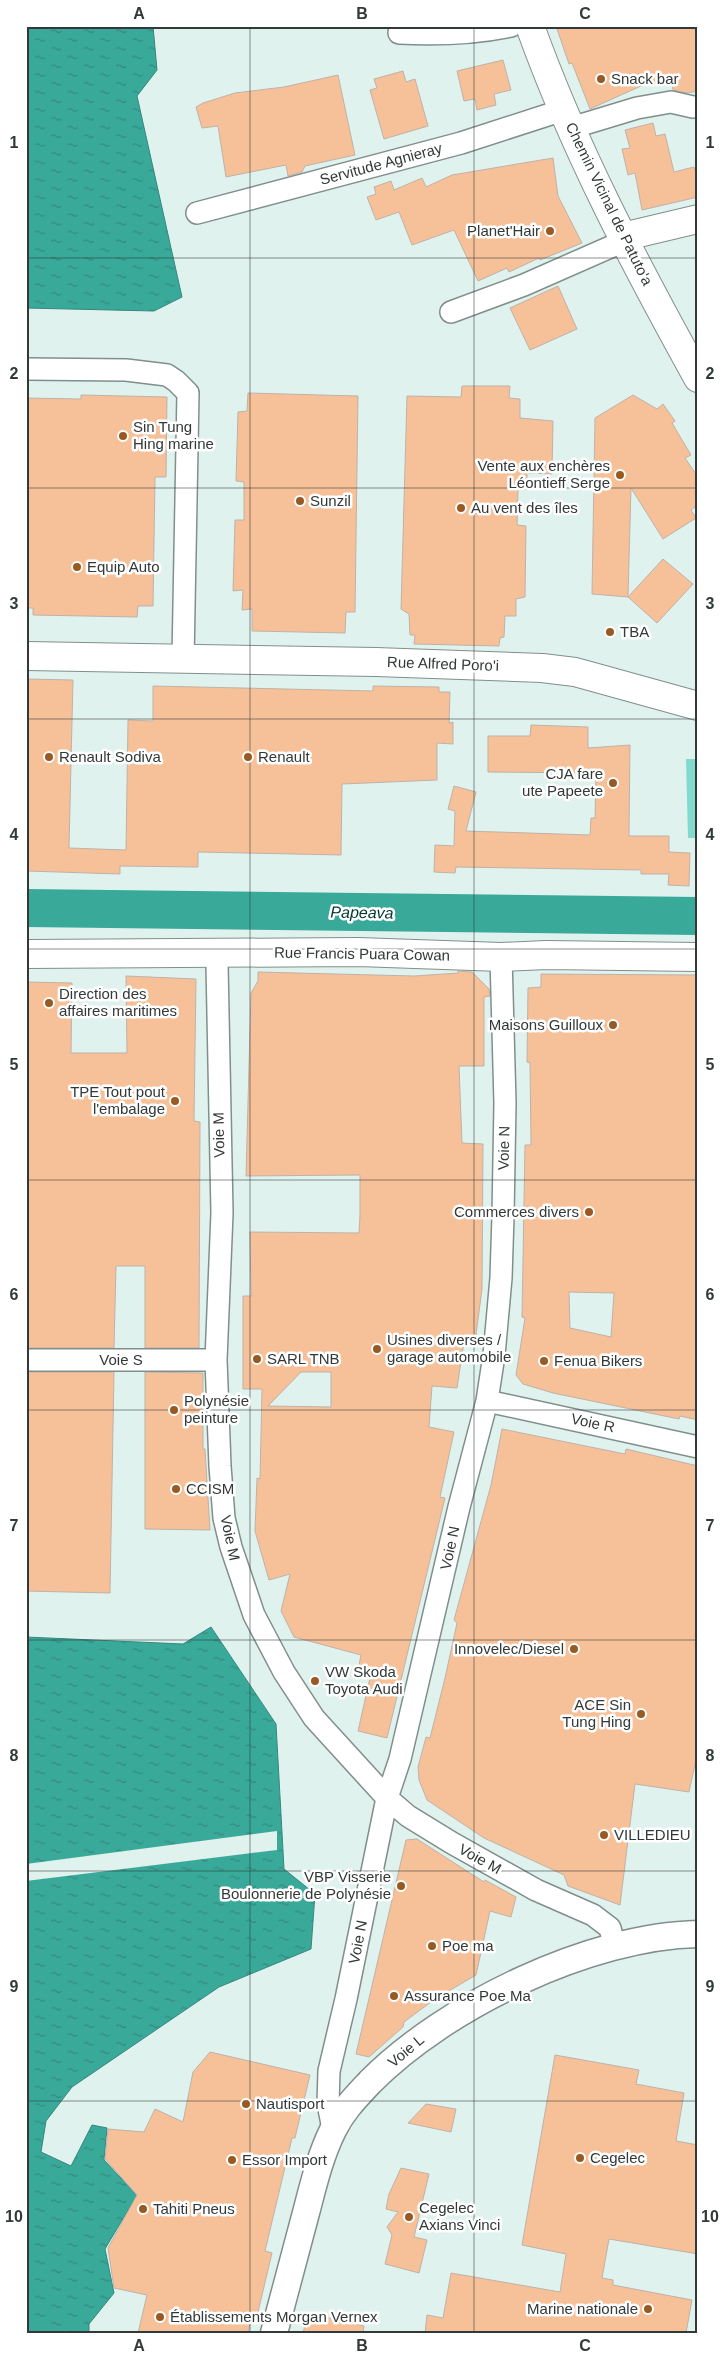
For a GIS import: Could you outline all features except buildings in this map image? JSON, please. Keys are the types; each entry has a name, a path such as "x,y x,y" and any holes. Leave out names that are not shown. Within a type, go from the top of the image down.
{"main road":[{"name":"Chemin Vicinal de Patuto'a","path":"530,26 567,119 623,239 698,378"},
{"path":"623,239 698,219"},
{"name":"Rue Alfred Poro'i","path":"26,656 376,662 542,668 576,672 698,706"},
{"name":"Rue Francis Puara Cowan","path":"26,954 358,952 501,957 546,955 698,957"}],"street":[{"path":"399,33 441,35 481,32 511,26"},
{"name":"Servitude Agnieray","path":"197,213 461,143 567,119 671,102 693,106"},
{"path":"451,312 524,285 623,239"},
{"path":"26,369 126,370 167,375 188,393 183,659"},
{"name":"Voie M","path":"223,954 217,964 222,1213 216,1360 220,1466 224,1518 237,1571 254,1615 284,1672 314,1718 387,1798 408,1816 452,1844 536,1890 593,1915 610,1928 615,1948"},
{"name":"Voie N","path":"333,2129 328,2104 329,2071 346,1999 387,1798 400,1759 459,1507 487,1401 497,1327 501,1270 505,1103 501,957"},
{"name":"Voie S","path":"26,1360 216,1360"},
{"name":"Voie R","path":"487,1401 698,1447"},
{"name":"Voie L","path":"274,2333 316,2174 333,2129 356,2098 391,2062 423,2036 473,2004 577,1958 615,1948 698,1934"}],"shaded area":[{"path":"686,759 698,759 698,838 688,838"}],"water":[{"path":"26,26 153,26 157,70 137,96 182,297 154,311 26,308"},
{"path":"211,1627 276,1724 284,1869 315,1894 311,1949 219,1987 72,2087 46,2121 41,2152 71,2166 92,2125 107,2128 104,2160 137,2195 105,2249 114,2293 89,2324 89,2333 26,2333 26,1637 183,1644"}],"pier":[{"path":"277,1831 277,1850 26,1881 26,1864"}],"waterway":[{"name":"Papeava","path":"26,908 698,916"}],"place":[{"name":"Snack bar","path":"601,79"},
{"name":"Planet'Hair","path":"550,231"},
{"name":"Sin Tung Hing marine","path":"123,436"},
{"name":"Vente aux enchères Léontieff Serge","path":"620,475"},
{"name":"Sunzil","path":"300,501"},
{"name":"Au vent des îles","path":"461,508"},
{"name":"Equip Auto","path":"77,567"},
{"name":"TBA","path":"610,632"},
{"name":"Renault Sodiva","path":"49,757"},
{"name":"Renault","path":"248,757"},
{"name":"CJA fare ute Papeete","path":"613,783"},
{"name":"Direction des affaires maritimes","path":"49,1003"},
{"name":"Maisons Guilloux","path":"613,1025"},
{"name":"TPE Tout pout l'embalage","path":"175,1101"},
{"name":"Commerces divers","path":"589,1212"},
{"name":"Usines diverses / garage automobile","path":"377,1349"},
{"name":"SARL TNB","path":"257,1359"},
{"name":"Fenua Bikers","path":"544,1361"},
{"name":"Polynésie peinture","path":"174,1410"},
{"name":"CCISM","path":"176,1489"},
{"name":"Innovelec/Diesel","path":"574,1649"},
{"name":"VW Skoda Toyota Audi","path":"315,1681"},
{"name":"ACE Sin Tung Hing","path":"641,1714"},
{"name":"VILLEDIEU","path":"604,1835"},
{"name":"VBP Visserie Boulonnerie de Polynésie","path":"401,1886"},
{"name":"Poe ma","path":"432,1946"},
{"name":"Assurance Poe Ma","path":"394,1996"},
{"name":"Nautisport","path":"246,2104"},
{"name":"Cegelec","path":"580,2158"},
{"name":"Essor Import","path":"232,2160"},
{"name":"Tahiti Pneus","path":"143,2209"},
{"name":"Cegelec Axians Vinci","path":"409,2217"},
{"name":"Marine nationale","path":"648,2309"},
{"name":"Établissements Morgan Vernex","path":"160,2317"}]}
